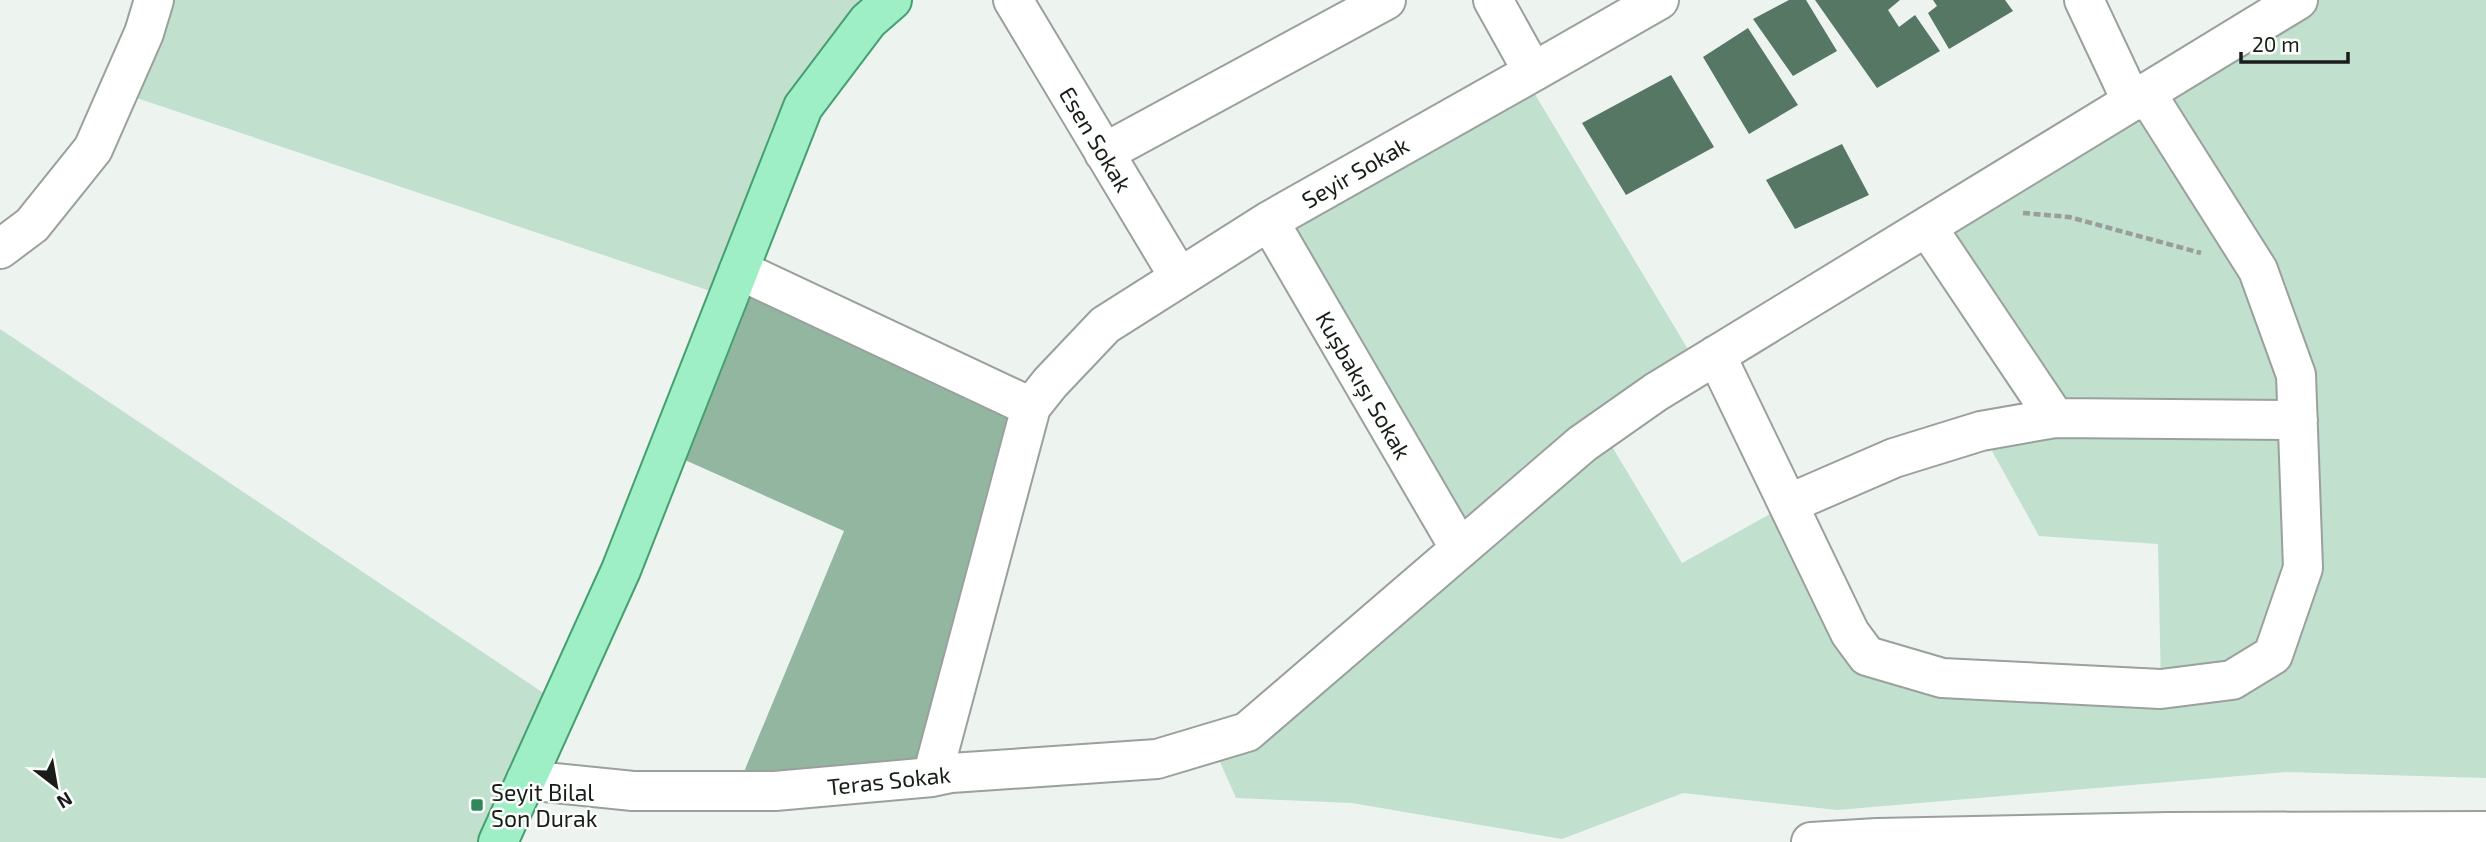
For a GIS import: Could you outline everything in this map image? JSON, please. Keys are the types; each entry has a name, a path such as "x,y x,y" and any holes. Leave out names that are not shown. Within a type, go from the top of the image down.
{"main road":[{"path":"498,842 621,570 803,107 868,21 892,0"}],"street":[{"path":"0,249 32,225 93,149 144,33 154,0"},
{"name":"Esen Sokak","path":"1013,0 1179,277"},
{"path":"1104,153 1386,0"},
{"path":"1493,0 1533,72"},
{"name":"Seyir Sokak","path":"1031,407 1049,383 1105,325 1179,277 1269,221 1659,0"},
{"path":"1716,355 1850,633 1867,656 1942,678 2161,689 2232,680 2273,655 2303,568 2296,375 2258,270 2139,97 2084,0"},
{"path":"1460,549 1582,444 1656,392 2298,0"},
{"name":"Kuşbakışı Sokak","path":"1269,221 1460,549"},
{"path":"1927,227 2055,418"},
{"path":"739,270 1031,407 932,777"},
{"path":"1788,504 1894,458 1980,431 2055,418 2298,420"},
{"name":"Teras Sokak","path":"526,780 633,792 775,791 951,773 1157,759 1247,732 1460,549"},
{"path":"1811,842 1877,838 2176,837 2486,831"}],"path":[{"path":"1960,206 2069,217 2198,251 2208,256"}],"green space":[{"path":"154,0 892,0 868,21 728,297 119,92"},
{"path":"2298,0 2486,0 2486,778 2286,772 1837,810 1683,793 1562,839 1352,803 1236,798 1212,744 1460,548 1269,221 1524,76 1698,366 1602,430 1682,563 1788,504 1867,656 2161,689 2158,544 2039,536 1981,431 2055,418 1927,227"},
{"path":"739,270 1031,407 932,777 736,791 844,531 667,452"},
{"path":"0,329 560,704 498,842 0,842"}],"building":[{"path":"1789,0 1806,0 1837,51 1793,76 1753,19"},
{"path":"1815,0 1900,0 1888,10 1899,27 1915,15 1940,51 1877,88"},
{"path":"1933,0 2005,0 2013,11 1949,49 1928,13 1937,6"},
{"path":"1748,28 1798,105 1749,134 1703,57"},
{"path":"1671,75 1714,147 1626,195 1582,123"},
{"path":"1842,144 1869,195 1795,229 1766,180"}],"place":[{"name":"Seyit Bilal Son Durak","path":"477,805"}]}
